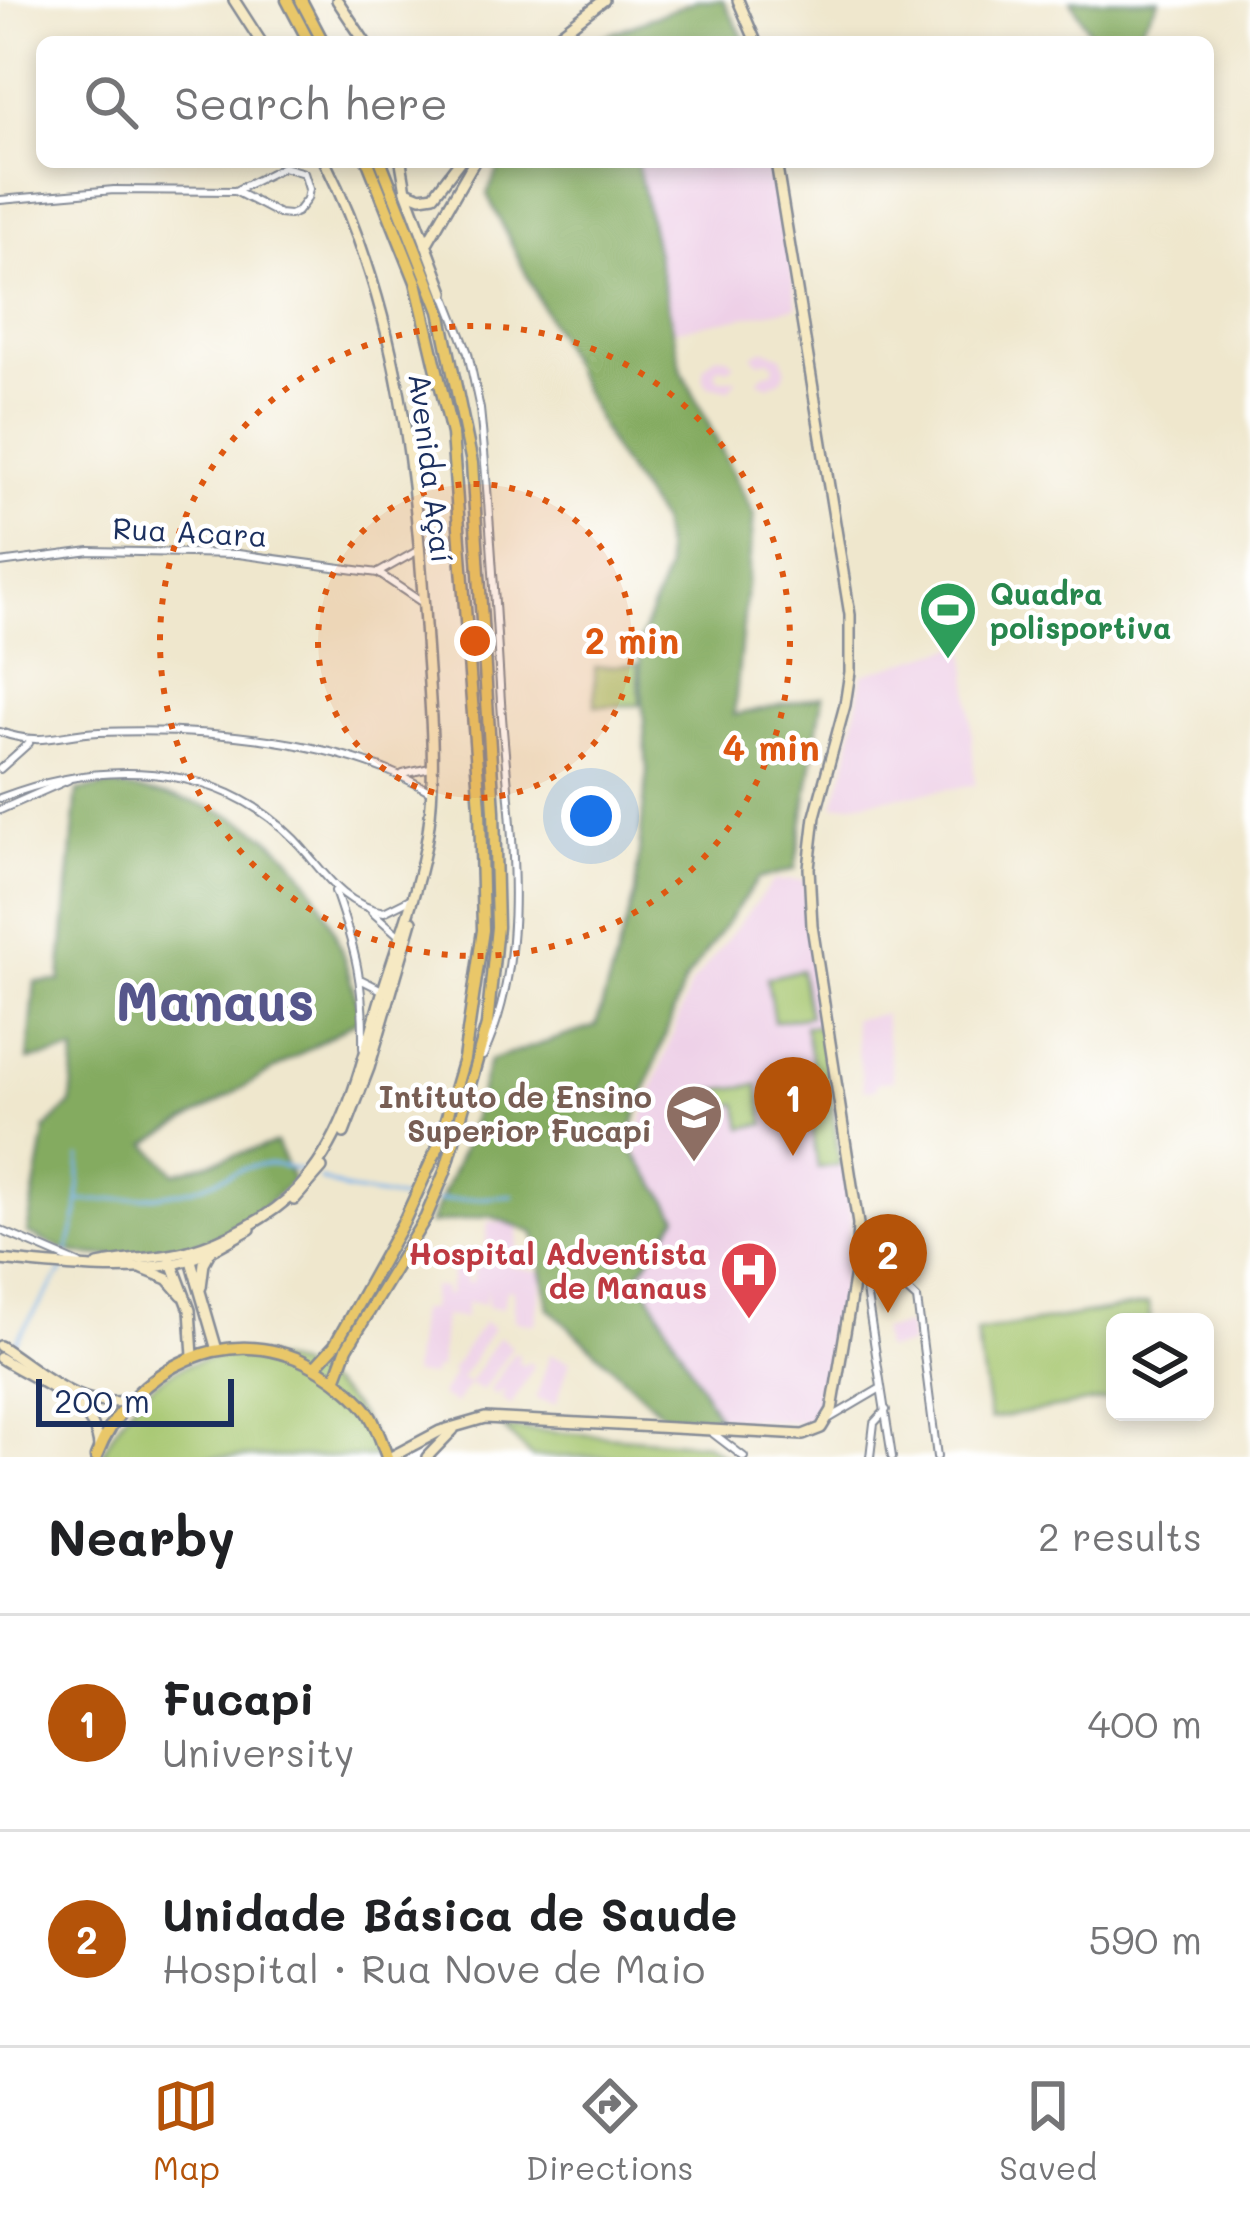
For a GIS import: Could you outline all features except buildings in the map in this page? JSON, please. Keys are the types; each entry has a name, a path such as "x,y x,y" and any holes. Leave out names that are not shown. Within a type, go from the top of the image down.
{"main road":[{"path":"287,0 306,36"},
{"path":"301,0 320,36"},
{"path":"316,1367 335,1345 420,1189 455,1093 472,1022 483,930 452,434 416,282 370,168"},
{"path":"335,1380 347,1348 426,1217 460,1127 487,1025 497,927 472,463 440,294 384,168"},
{"path":"416,282 427,295 440,294"},
{"path":"461,569 479,567"},
{"path":"98,1452 128,1400 157,1374 217,1350 263,1349 316,1367 335,1380 368,1411 389,1457"}],"street":[{"path":"234,0 257,36"},
{"path":"337,0 360,36"},
{"path":"558,36 604,0"},
{"path":"738,0 753,36"},
{"path":"236,191 281,168"},
{"path":"0,200 114,190 236,191 290,215 303,206 309,189 304,173 286,168"},
{"name":"Avenida Açaí","path":"327,168 373,283 392,350 420,549 433,831 403,939"},
{"path":"401,168 440,294 469,353 480,409 512,913 507,985 479,1064"},
{"path":"406,191 429,196 443,187 455,168"},
{"path":"426,245 470,168"},
{"path":"777,168 850,615 845,705 815,816 809,868 812,926 858,1224 859,1269 892,1457"},
{"path":"443,187 453,196"},
{"path":"378,572 420,549"},
{"name":"Rua Acara","path":"0,563 45,554 132,550 238,554 378,572 424,603"},
{"path":"0,733 30,742 95,732 219,735 299,747 400,774 431,792"},
{"path":"0,769 30,742"},
{"path":"400,774 430,768"},
{"path":"0,798 76,776 150,772 222,791 286,831 334,888 369,909 403,939"},
{"path":"0,810 76,776"},
{"name":"Avenida Açaí","path":"189,1255 211,1251 277,1214 317,1177 358,1102 415,896 431,792"},
{"path":"334,888 362,980 363,1060"},
{"path":"369,909 399,908 415,896"},
{"path":"362,980 387,992"},
{"name":"Avenida Açaí","path":"189,1255 296,1192 340,1128 387,992"},
{"path":"0,1230 83,1265"},
{"path":"200,1298 202,1273 211,1251"},
{"path":"131,1267 189,1255 217,1350"},
{"path":"98,1265 171,1259"},
{"path":"171,1259 188,1302 193,1356"},
{"path":"0,1260 131,1267 168,1279 188,1302"},
{"path":"859,1269 906,1289 917,1299 938,1457"},
{"path":"389,1457 462,1423 500,1417 803,1435 821,1428 837,1391 859,1269"},
{"path":"0,1346 83,1398 101,1404 128,1400"},
{"path":"0,1358 92,1419 98,1452"},
{"path":"827,1419 882,1387"},
{"path":"92,1419 103,1413 101,1404"},
{"path":"870,1457 874,1423 886,1410"},
{"path":"427,1457 462,1423"},
{"path":"707,1429 744,1457"}],"shaded area":[{"path":"638,168 776,168 797,307 674,330"},
{"path":"764,349 782,356 786,369 782,379 769,386 758,381 773,371 774,364 759,362 752,355"},
{"path":"717,355 735,364 715,371 718,379 737,379 729,390 708,386 703,378 703,368"},
{"path":"966,644 975,785 834,806 863,674"},
{"path":"805,880 805,907 851,1218 826,1401 809,1423 718,1417 595,1215 645,1175 636,1147 642,1119 690,986 773,881"},
{"path":"884,1014 893,1080 864,1090 853,1019"},
{"path":"488,1221 519,1225 517,1250 509,1250 509,1266 543,1272 535,1324 514,1321 513,1290 506,1289 503,1308 487,1307 487,1288 484,1304 467,1302 464,1318 444,1316 439,1369 433,1369 432,1376 412,1374 419,1310 430,1310 432,1287 444,1288 444,1295 449,1295 455,1251 469,1252 466,1282 472,1283 478,1250 485,1251"},
{"path":"484,1322 493,1328 461,1379 469,1383 499,1336 512,1347 482,1391 469,1384 455,1404 440,1396 454,1374 450,1371"},
{"path":"908,1325 911,1345 884,1350 881,1330"},
{"path":"514,1352 523,1366 528,1362 534,1366 511,1406 501,1399 505,1392 497,1396 490,1390"},
{"path":"550,1354 570,1361 556,1404 536,1399"}],"green space":[{"path":"697,0 723,0 743,36 605,36"},
{"path":"1071,0 1159,0 1136,36 1092,36"},
{"path":"499,168 638,168 682,371 754,515 734,715 823,696 795,869 758,879 684,983 627,1142 678,1216 639,1274 718,1417 665,1416 549,1308 535,1233 491,1216 430,1224 468,1136 489,1061 596,1026 635,894 647,772 639,643 667,570 660,521 612,449 487,194"},
{"path":"638,664 640,705 595,706 595,667"},
{"path":"108,786 212,808 251,826 282,850 308,880 328,918 361,1018 147,1144 175,1173 276,1143 293,1179 270,1202 211,1239 172,1250 107,1256 70,1252 27,1233 46,1128 71,1104 75,1052 28,1060 35,982 60,981 77,791"},
{"path":"801,970 809,1016 774,1022 767,978"},
{"path":"805,1026 822,1026 840,1165 818,1168 803,1076 814,1074"},
{"path":"758,1085 765,1124 743,1128 738,1104 713,1107 710,1090"},
{"path":"1148,1304 1150,1313 1106,1313 1106,1400 990,1419 976,1332"},
{"path":"228,1354 278,1360 322,1380 357,1412 380,1457 101,1457 123,1418 150,1388 184,1366"},
{"path":"503,1428 706,1444 725,1457 532,1457"}],"waterway":[{"path":"67,1254 78,1211 80,1157"},
{"path":"79,1201 183,1191 260,1165 306,1173"},
{"path":"320,1179 347,1190 409,1200"},
{"path":"437,1201 513,1196"},
{"path":"9,1351 63,1269"}],"place":[{"name":"Quadra polisportiva","path":"948,661"},
{"name":"Fucapi","path":"793,1156"},
{"name":"Intituto de Ensino Superior Fucapi","path":"694,1164"},
{"name":"Unidade Básica de Saude","path":"888,1313"},
{"name":"Hospital Adventista de Manaus","path":"749,1321"}],"district":[{"name":"Manaus","path":"215,999"}]}
